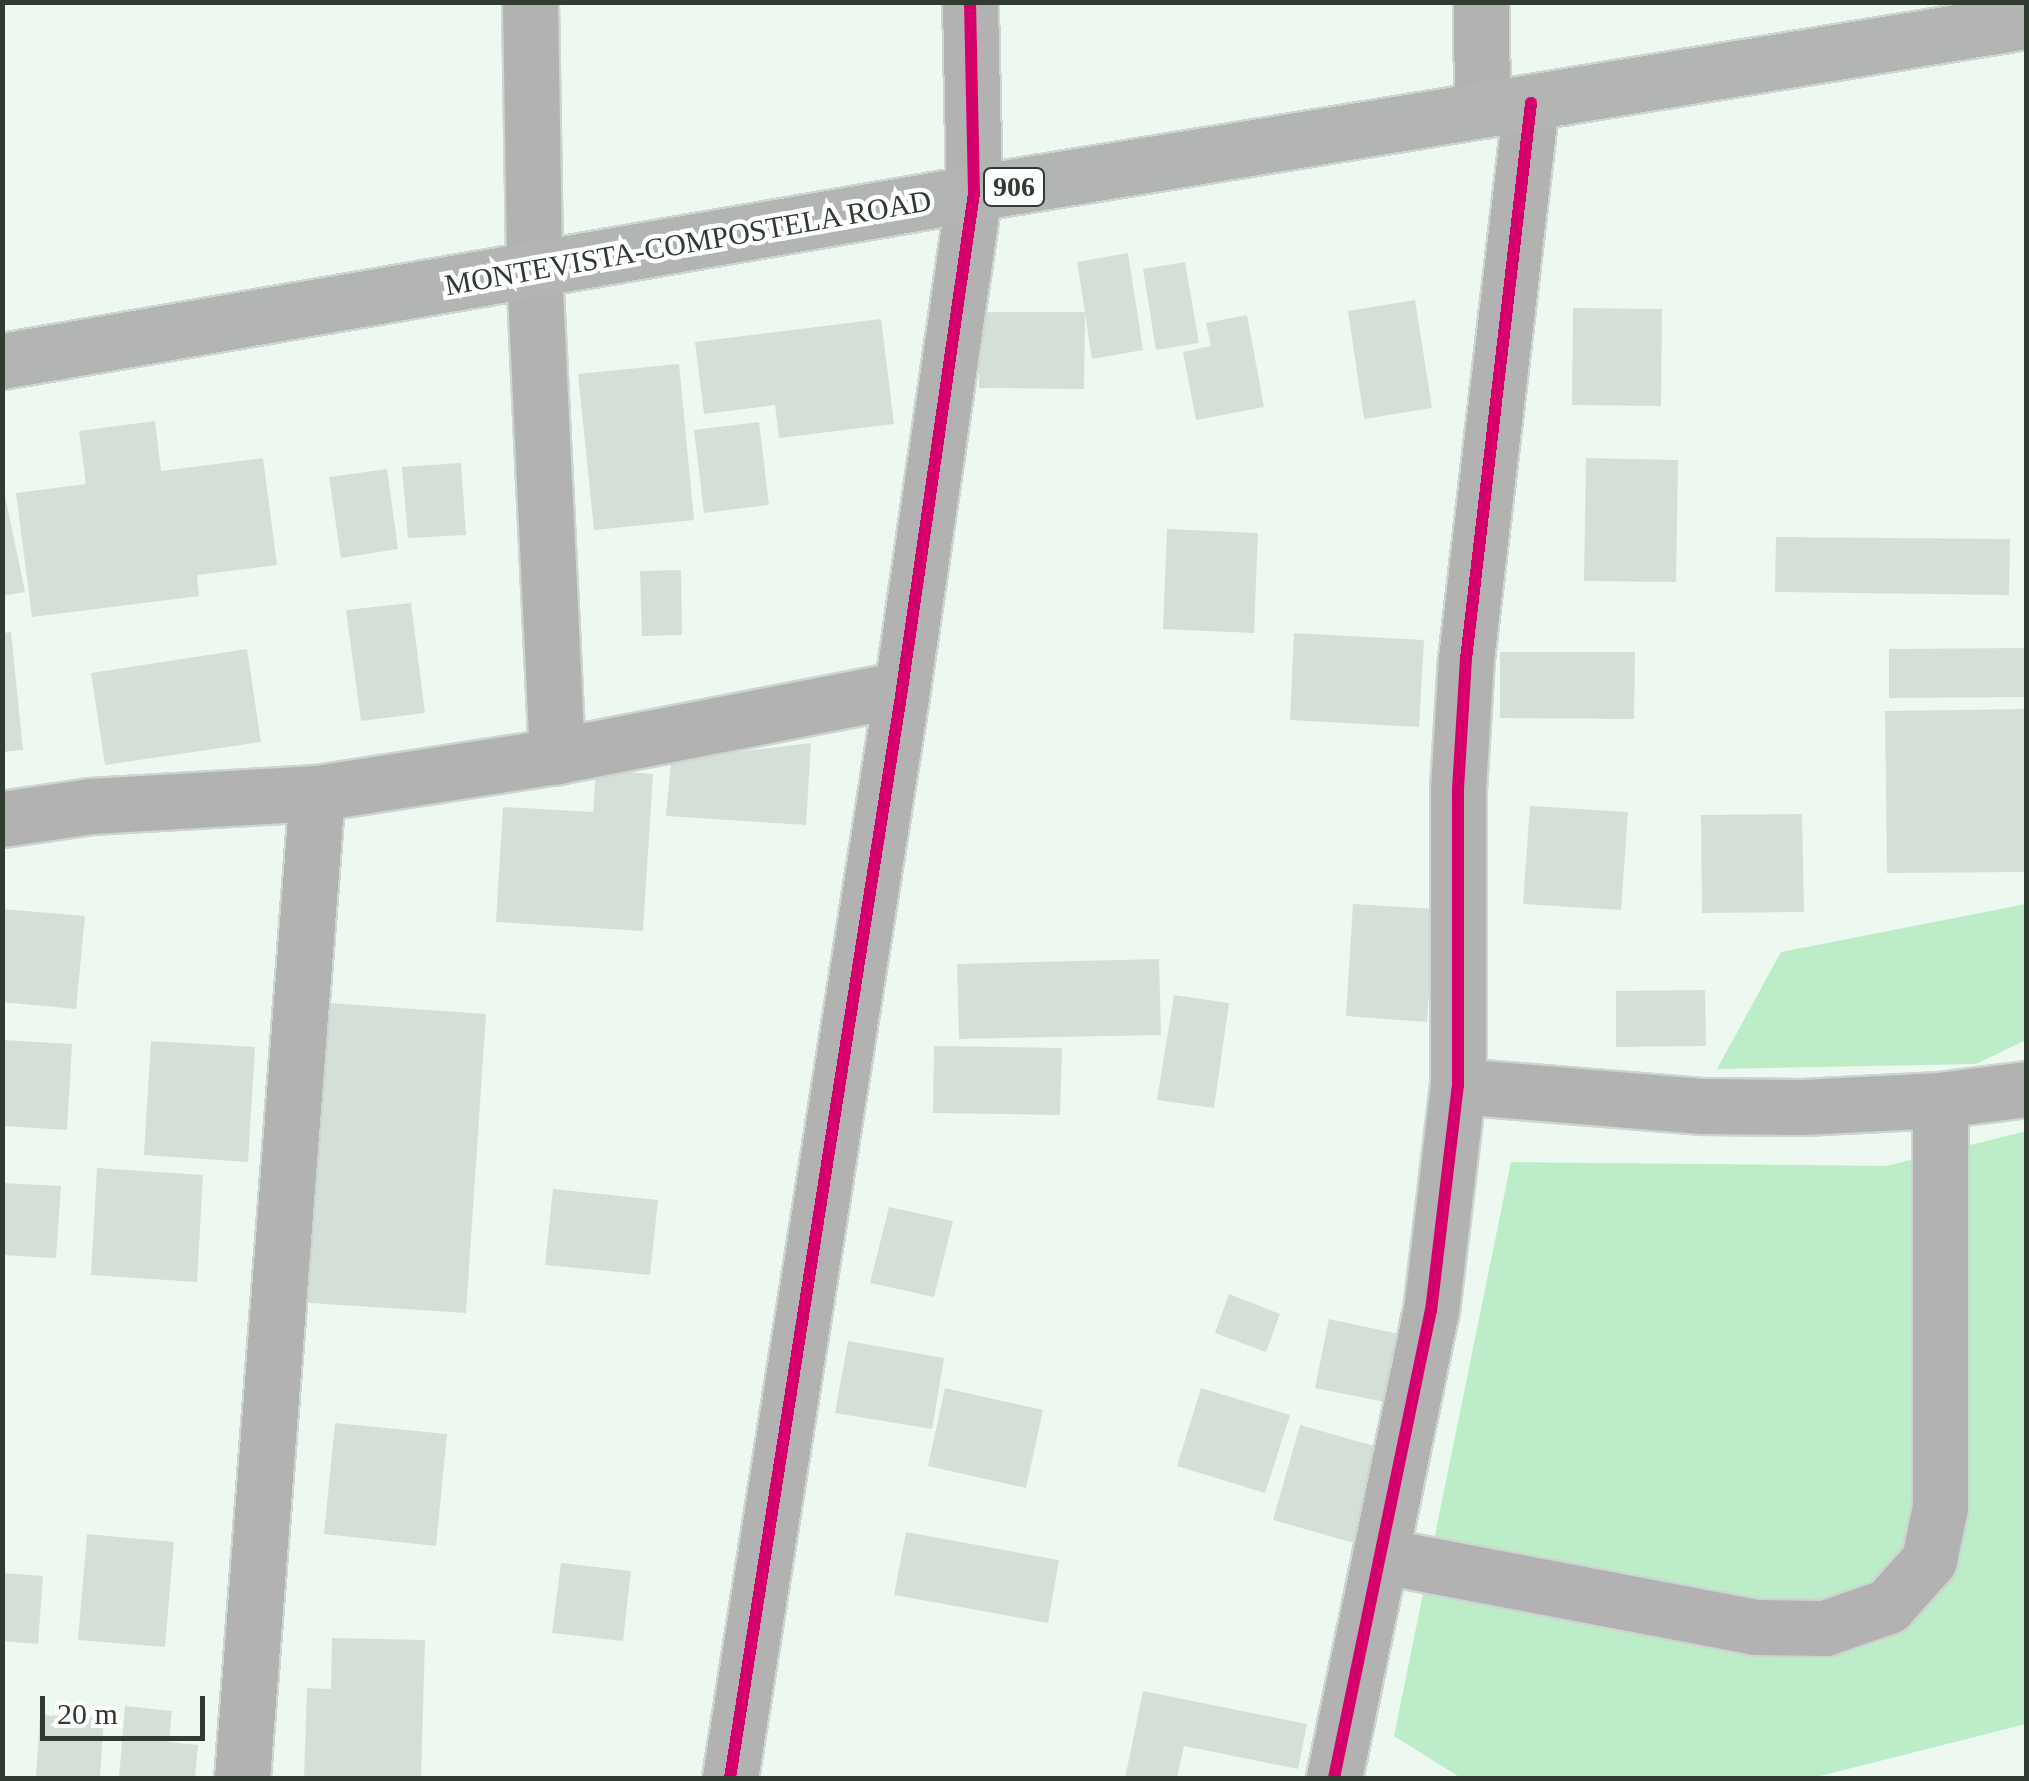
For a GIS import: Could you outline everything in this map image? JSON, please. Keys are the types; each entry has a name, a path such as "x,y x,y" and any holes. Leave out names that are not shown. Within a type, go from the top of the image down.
{"main road":[{"name":"MONTEVISTA-COMPOSTELA ROAD","path":"2,362 974,193 1506,106 1996,17"}],"street":[{"path":"530,2 534,269 557,756"},
{"path":"730,1778 902,690 974,193 970,2"},
{"path":"1334,1778 1431,1311 1458,1086 1458,789 1506,106 1481,2"},
{"path":"2,819 91,806 317,793 557,756 902,690"},
{"path":"242,1778 317,793"},
{"path":"1458,1086 1703,1106 1940,1100 2026,1089"},
{"path":"1383,1556 1754,1627 1826,1628 1888,1606 1929,1560 1940,1507 1940,1100"}],"green space":[{"path":"2026,904 2026,1040 1976,1064 1717,1069 1781,952"},
{"path":"2026,1131 2026,1724 1812,1778 1461,1778 1394,1736 1511,1162 1886,1166"}],"building":[{"path":"1128,253 1143,350 1092,359 1085,313 1084,389 979,388 979,312 1085,312 1077,262"},
{"path":"1185,262 1199,343 1156,350 1143,269"},
{"path":"1415,300 1432,408 1364,419 1348,311"},
{"path":"1573,308 1662,309 1661,406 1572,405"},
{"path":"1247,315 1264,407 1196,420 1183,352 1211,346 1206,323"},
{"path":"881,319 894,424 779,438 775,405 704,414 695,342"},
{"path":"679,364 694,520 594,530 578,374"},
{"path":"155,421 161,471 263,458 277,565 197,575 199,596 32,617 16,493 86,484 79,431"},
{"path":"759,422 769,505 704,513 694,430"},
{"path":"1586,458 1678,460 1676,582 1584,581"},
{"path":"461,463 466,535 408,538 402,467"},
{"path":"387,469 398,549 341,558 329,477"},
{"path":"2,481 25,592 2,596"},
{"path":"1167,529 1258,533 1254,633 1163,629"},
{"path":"1776,537 2010,539 2009,595 1775,592"},
{"path":"681,570 682,635 642,636 640,571"},
{"path":"411,603 425,713 361,721 346,610"},
{"path":"11,632 23,750 2,752 2,633"},
{"path":"1294,633 1424,640 1419,727 1290,720"},
{"path":"2026,648 2026,697 1889,698 1889,649"},
{"path":"247,649 261,742 105,765 91,673"},
{"path":"1500,652 1635,652 1634,719 1500,718"},
{"path":"2026,709 2026,872 1887,873 1885,711"},
{"path":"811,743 806,825 666,816 671,760"},
{"path":"596,770 653,774 643,931 496,922 503,807 593,812"},
{"path":"1530,806 1628,812 1621,910 1523,904"},
{"path":"1802,814 1804,912 1702,913 1701,815"},
{"path":"1353,904 1435,909 1427,1022 1346,1016"},
{"path":"2,909 85,916 76,1009 2,1002"},
{"path":"1159,959 1161,1035 959,1039 957,964"},
{"path":"1705,990 1706,1046 1616,1047 1616,991"},
{"path":"1174,995 1229,1003 1214,1108 1157,1100"},
{"path":"315,1002 486,1014 466,1313 295,1302"},
{"path":"2,1040 72,1044 67,1130 2,1126"},
{"path":"151,1041 255,1047 248,1162 144,1155"},
{"path":"934,1046 1062,1048 1060,1115 933,1113"},
{"path":"97,1168 203,1175 197,1282 91,1275"},
{"path":"2,1183 61,1186 56,1258 2,1255"},
{"path":"553,1189 658,1200 650,1275 545,1265"},
{"path":"889,1207 953,1221 934,1297 870,1283"},
{"path":"1229,1294 1280,1314 1266,1352 1215,1333"},
{"path":"1329,1319 1404,1335 1390,1403 1315,1388"},
{"path":"848,1341 944,1358 932,1429 835,1413"},
{"path":"945,1388 1043,1410 1026,1488 928,1466"},
{"path":"1201,1388 1290,1415 1265,1493 1177,1466"},
{"path":"335,1423 447,1434 436,1546 324,1534"},
{"path":"1300,1425 1381,1448 1354,1543 1273,1520"},
{"path":"906,1532 1059,1560 1048,1623 894,1595"},
{"path":"87,1534 174,1542 165,1647 78,1640"},
{"path":"561,1563 631,1571 623,1641 552,1633"},
{"path":"2,1573 43,1576 38,1644 2,1641"},
{"path":"332,1638 425,1640 421,1778 304,1778 307,1688 331,1689"},
{"path":"1143,1691 1307,1724 1298,1769 1184,1746 1177,1778 1125,1778"},
{"path":"125,1706 172,1711 169,1742 198,1745 195,1778 119,1778"},
{"path":"40,1715 104,1718 100,1778 36,1778"}],"cycle path":[{"path":"730,1778 902,689 974,193 970,2"},
{"path":"1334,1778 1431,1311 1458,1086 1458,789 1466,659 1531,103"}]}
